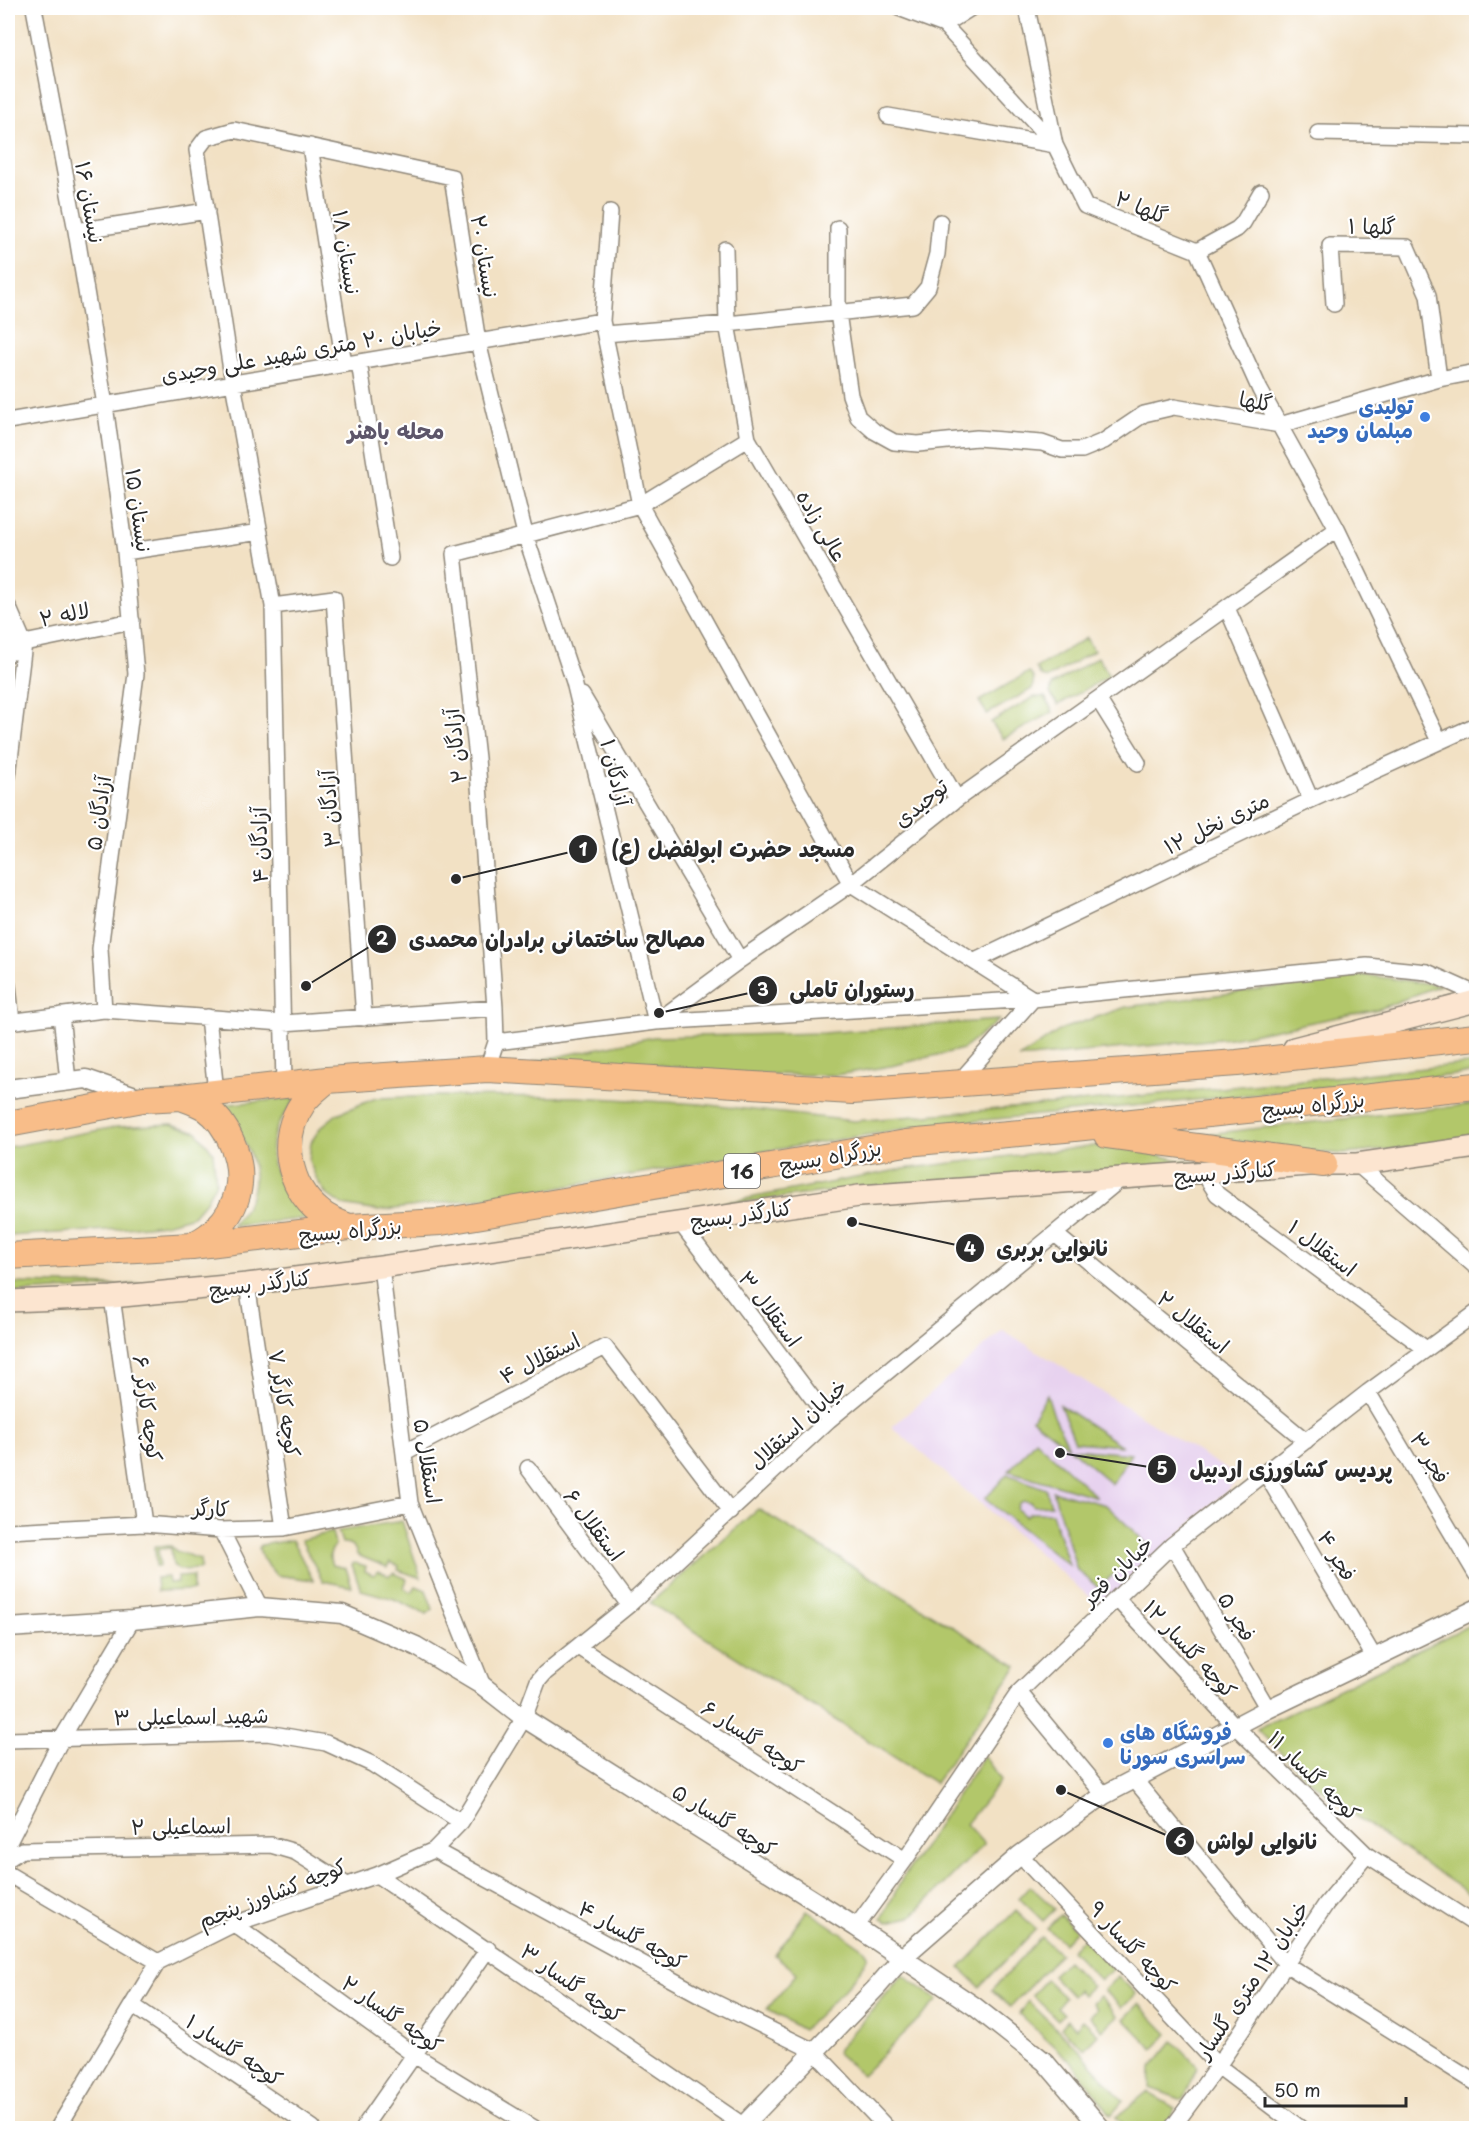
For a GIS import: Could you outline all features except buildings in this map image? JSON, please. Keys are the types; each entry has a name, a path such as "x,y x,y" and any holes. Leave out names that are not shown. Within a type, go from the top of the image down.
{"highway":[{"path":"8,1124 143,1099 181,1097 327,1080 487,1069 852,1091 1237,1063 1476,1037"},
{"path":"327,1080 304,1101 294,1118 289,1144 290,1161 294,1176 309,1202 321,1213 349,1227"},
{"name":"بزرگراه بسیج","path":"8,1256 192,1246 349,1227 441,1222 906,1143 1065,1130 1476,1086"},
{"path":"181,1097 206,1108 226,1128 240,1167 238,1195 232,1208 215,1231 192,1246"},
{"path":"1065,1130 1324,1164"}],"main road":[{"path":"1237,1063 1476,1001"},
{"name":"کنارگذر بسیج","path":"8,1301 112,1297 247,1284 381,1267 859,1196 1324,1164 1357,1164 1476,1147"}],"street":[{"name":"نیستان ۱۶","path":"34,8 76,231 105,405"},
{"path":"899,8 923,12 944,25 1055,145"},
{"path":"944,25 970,8"},
{"name":"گلها ۲","path":"1027,8 1055,145 1085,206 1197,251"},
{"path":"888,116 1055,145"},
{"name":"آزادگان ۴","path":"285,1084 273,606 233,383 197,150 206,138 234,130 310,146"},
{"path":"1318,133 1476,136"},
{"name":"نیستان ۲۰","path":"310,146 452,177 478,342 525,534"},
{"name":"نیستان ۱۸","path":"310,146 390,558"},
{"path":"1261,192 1243,224 1197,251 1260,390 1337,529 1439,741"},
{"path":"76,231 207,212"},
{"path":"610,212 604,327 640,505 851,884 1033,999"},
{"name":"خیابان ۲۰ متری شهید علی وحیدی","path":"8,421 478,342 604,327 727,324 913,305 928,287 938,254 940,222"},
{"name":"گلها","path":"838,228 838,313 850,396 858,417 874,431 894,442 918,444 976,438 1042,443 1062,450 1082,450 1104,441 1144,414 1174,408 1280,426 1439,379 1476,372"},
{"name":"گلها ۱","path":"1334,304 1330,246 1407,247 1428,295 1439,379"},
{"name":"عالی زاده","path":"725,249 727,324 748,439 957,799"},
{"name":"نیستان ۱۵","path":"105,405 132,621"},
{"path":"525,534 640,505 748,439"},
{"name":"توحیدی","path":"496,1042 656,1022 740,960 851,884 957,799 1337,529"},
{"path":"125,552 260,532"},
{"name":"آزادگان ۱","path":"525,534 574,682 656,1022"},
{"name":"آزادگان ۲","path":"495,1008 477,758 454,554 525,534"},
{"name":"آزادگان ۳","path":"273,606 334,598 364,1018"},
{"path":"8,606 24,643 8,776"},
{"path":"1227,608 1311,800"},
{"name":"لاله ۲","path":"8,654 24,643 132,621"},
{"name":"آزادگان ۵","path":"104,1010 100,949 136,674 132,621"},
{"path":"8,669 19,683"},
{"path":"574,682 740,960"},
{"path":"1098,699 1138,763"},
{"name":"۱۲ متری نخل","path":"975,961 1311,800 1476,725"},
{"path":"603,804 610,784 621,780 636,787"},
{"path":"656,1022 1033,999 1367,966 1427,972 1476,994"},
{"path":"8,986 10,1022 104,1010 283,1023 495,1008 496,1042 487,1069"},
{"path":"958,1083 1033,999"},
{"path":"61,1015 68,1081"},
{"path":"208,1017 216,1092"},
{"path":"8,1089 86,1079 143,1099"},
{"path":"1357,1164 1476,1267"},
{"name":"استقلال ۱","path":"1203,1172 1216,1194 1426,1349"},
{"name":"خیابان استقلال","path":"524,1718 538,1681 545,1673 629,1605 830,1420 1122,1178"},
{"name":"استقلال ۳","path":"679,1221 830,1420"},
{"name":"استقلال ۲","path":"1056,1234 1306,1441"},
{"name":"استقلال ۵","path":"381,1267 410,1503 483,1686"},
{"name":"کوچه کارگر ۷","path":"247,1284 284,1527"},
{"name":"کوچه کارگر ۶","path":"112,1297 144,1524"},
{"name":"خیابان فجر","path":"856,1927 905,1860 1019,1692 1173,1545 1368,1392 1476,1316"},
{"name":"استقلال ۴","path":"405,1452 605,1347 731,1512"},
{"name":"فجر ۳","path":"1368,1392 1476,1574"},
{"name":"استقلال ۶","path":"528,1468 629,1605"},
{"name":"فجر ۴","path":"1266,1474 1374,1657"},
{"name":"کارگر","path":"8,1531 144,1524 221,1530 284,1527 410,1503"},
{"path":"221,1530 260,1607"},
{"name":"فجر ۵","path":"1173,1545 1268,1709"},
{"name":"کوچه گلسار ۱۲","path":"1117,1599 1234,1726"},
{"name":"کوچه گلسار ۵","path":"8,1628 132,1620 260,1607 342,1614 416,1646 483,1686 524,1718 903,1957 974,2006 1045,2062 1101,2128"},
{"path":"742,2127 876,1989 903,1957 1020,1855 1104,1794 1268,1709 1476,1609"},
{"path":"8,1844 62,1738 132,1620"},
{"name":"کوچه گلسار ۶","path":"578,1647 905,1860"},
{"path":"1019,1692 1104,1794"},
{"name":"کوچه کشاورز پنجم","path":"158,1962 234,1924 377,1875 434,1850 461,1822 524,1718"},
{"name":"کوچه گلسار ۱۱","path":"1234,1726 1367,1855 1476,1924"},
{"name":"شهید اسماعیلی ۳","path":"8,1740 267,1733 326,1743 372,1764 461,1822"},
{"path":"1134,1779 1287,1965 1476,2083"},
{"name":"اسماعیلی ۲","path":"8,1859 22,1850 271,1845 295,1852 347,1885"},
{"name":"کوچه گلسار ۴","path":"434,1850 694,1991 814,2051 887,2128"},
{"name":"کوچه گلسار ۹","path":"1020,1855 1218,2066 1300,2128"},
{"name":"خیابان ۱۲ متری گلسار","path":"1172,2128 1218,2066 1326,1904 1367,1855"},
{"path":"8,1874 158,1962 66,2126"},
{"name":"کوچه گلسار ۳","path":"377,1875 488,1949 742,2127"},
{"name":"کوچه گلسار ۲","path":"234,1924 414,2055 534,2128"},
{"path":"363,2128 488,1949"},
{"name":"کوچه گلسار ۱","path":"132,2005 313,2128"}],"shaded area":[{"path":"1003,1330 1240,1478 1101,1607 892,1427"}],"green space":[{"path":"1086,638 1094,651 1048,678 1041,676 1036,668"},
{"path":"1098,657 1109,676 1058,705 1050,693 1052,685"},
{"path":"1029,672 1034,679 1032,689 987,714 979,701"},
{"path":"1034,697 1045,697 1053,712 1003,739 991,722"},
{"path":"1365,975 1440,985 1379,1009 1231,1038 1019,1058 1062,1029 1126,1007"},
{"path":"999,1020 963,1049 891,1066 836,1075 733,1074 641,1063 532,1062 653,1037 823,1033"},
{"path":"1476,1063 1476,1073 922,1126 540,1191 378,1211 342,1205 326,1194 309,1161 311,1142 321,1127 337,1114 376,1098 578,1097 700,1104 854,1121 1058,1104"},
{"path":"296,1098 274,1134 271,1147 272,1159 286,1191 310,1218 232,1226 245,1209 253,1189 253,1163 243,1139 219,1105"},
{"path":"1476,1104 1476,1141 1344,1154 1303,1151 1198,1135"},
{"path":"172,1124 197,1132 213,1152 216,1182 206,1201 193,1216 165,1224 8,1236 8,1147 116,1127"},
{"path":"1110,1144 1196,1164 865,1187 696,1208 903,1169"},
{"path":"8,1283 117,1285 169,1283 8,1293"},
{"path":"1047,1394 1054,1416 1069,1447 1032,1419"},
{"path":"1060,1405 1122,1446 1075,1442"},
{"path":"1035,1440 1097,1497 1009,1471"},
{"path":"1071,1449 1131,1454 1112,1484"},
{"path":"1007,1474 1046,1489 1051,1505 1033,1506 1030,1502 1024,1501 1019,1503 1017,1509 1025,1516 1031,1513 1052,1513 1069,1565 985,1499"},
{"path":"1053,1491 1106,1505 1146,1543 1099,1588 1077,1570"},
{"path":"758,1509 1017,1666 935,1783 650,1603"},
{"path":"402,1521 421,1578 398,1570 399,1566 390,1562 387,1567 357,1555 352,1546 342,1543 338,1531"},
{"path":"332,1532 335,1545 330,1554 332,1565 346,1568 352,1587 323,1581 301,1540"},
{"path":"292,1540 313,1580 276,1575 262,1558 259,1548 261,1545"},
{"path":"155,1546 171,1546 176,1551 200,1559 201,1567 179,1570 173,1565 171,1548 158,1549 160,1566 156,1566"},
{"path":"354,1563 366,1566 365,1571 373,1575 379,1571 389,1576 394,1573 407,1579 404,1588 412,1592 416,1586 426,1590 433,1609 427,1614 394,1599 361,1590 352,1565"},
{"path":"193,1576 193,1590 157,1591 156,1578 168,1577 169,1583 178,1582 178,1577"},
{"path":"1476,1622 1476,1898 1371,1827 1307,1779 1257,1729"},
{"path":"984,1756 1001,1780 966,1824 984,1844 911,1917 888,1922 882,1919 902,1879"},
{"path":"1030,1886 1055,1909 1043,1921 1019,1898"},
{"path":"807,1910 864,1949 868,1955 858,1973 803,2030 767,2009 797,1973 775,1955"},
{"path":"1016,1910 1036,1929 980,1987 960,1968"},
{"path":"1060,1915 1076,1930 1064,1943 1047,1928"},
{"path":"1041,1937 1060,1954 1010,2007 992,1990"},
{"path":"1084,1938 1113,1969 1100,1980 1071,1950"},
{"path":"1067,1961 1092,1986 1083,1995 1078,1990 1072,1996 1052,1975"},
{"path":"903,1975 938,2000 862,2075 837,2053 838,2049"},
{"path":"1118,1976 1136,1994 1122,2008 1104,1990"},
{"path":"1046,1980 1065,1998 1057,2007 1064,2014 1058,2020 1032,1995"},
{"path":"1100,1996 1118,2016 1102,2030 1090,2016 1097,2009 1092,2003"},
{"path":"1028,2001 1080,2051 1123,2101 1111,2115 1073,2064 1019,2014"},
{"path":"1139,2004 1168,2034 1153,2049 1124,2019"},
{"path":"1068,2020 1076,2028 1083,2020 1098,2034 1084,2049 1061,2028"},
{"path":"1173,2041 1198,2067 1183,2100 1150,2088 1151,2068"},
{"path":"1147,2092 1175,2108 1165,2128 1127,2128 1116,2117"}],"place":[{"name":"تولیدی مبلمان وحید","path":"1425,417"},
{"name":"مسجد حضرت ابولفضل (ع)","path":"456,879"},
{"name":"مصالح ساختمانی برادران محمدی","path":"306,986"},
{"name":"رستوران تاملی","path":"659,1013"},
{"name":"نانوایی بربری","path":"852,1222"},
{"name":"پردیس کشاورزی اردبیل","path":"1060,1453"},
{"name":"فروشگاه های سراسری سورنا","path":"1108,1743"},
{"name":"نانوایی لواش","path":"1061,1790"}],"district":[{"name":"محله باهنر","path":"396,429"}]}
